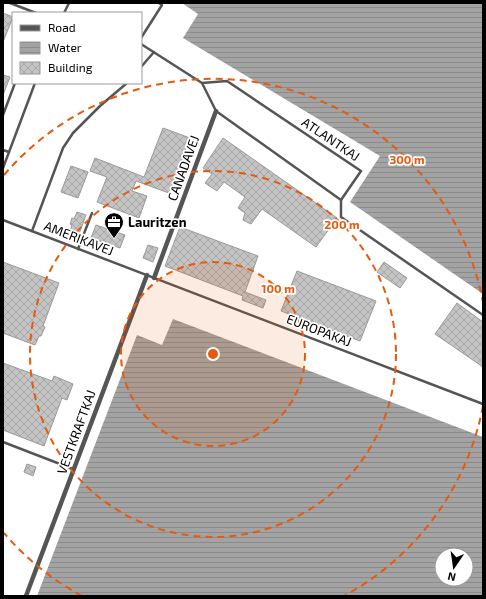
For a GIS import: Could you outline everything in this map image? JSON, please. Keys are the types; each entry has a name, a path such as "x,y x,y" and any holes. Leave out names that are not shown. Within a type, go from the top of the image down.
{"street":[{"name":"CANADAVEJ","path":"154,278 216,111"},
{"name":"VESTKRAFTKAJ","path":"26,596 147,275"}],"lane":[{"path":"10,3 33,12"},
{"path":"142,36 161,4"},
{"path":"142,45 202,83 216,111 341,200 341,217 483,315"},
{"path":"142,66 154,52"},
{"name":"ATLANTKAJ","path":"202,83 226,81 361,171 341,200"},
{"path":"3,115 15,84"},
{"path":"3,168 35,84"},
{"path":"32,231 63,148 79,127 100,106 126,84"},
{"path":"3,150 9,152"},
{"path":"78,249 92,213"},
{"name":"AMERIKAVEJ","path":"3,220 147,275"},
{"name":"EUROPAKAJ","path":"147,275 483,404"},
{"path":"3,442 73,469"}],"water":[{"path":"182,3 483,3 483,294 350,202 380,156 183,38 198,14"},
{"path":"173,319 483,437 483,596 37,596 137,335 162,345"}],"building":[{"path":"3,13 12,17 12,20 3,42"},
{"path":"3,75 10,77 3,95"},
{"path":"163,128 190,138 169,193 136,181 132,191 147,196 139,218 97,202 107,177 90,171 95,158 144,177"},
{"path":"223,138 337,218 316,247 262,209 251,224 243,220 245,213 238,208 245,197 224,182 217,191 205,183 212,174 203,168"},
{"path":"71,166 88,172 78,198 61,192"},
{"path":"77,212 86,215 79,234 70,231 72,218 74,219"},
{"path":"96,225 125,235 120,248 91,238"},
{"path":"180,227 258,256 245,292 266,300 263,308 242,300 243,296 165,266"},
{"path":"148,245 158,248 153,262 143,258"},
{"path":"3,262 59,283 43,326 45,327 35,345 3,333"},
{"path":"384,262 407,278 400,288 377,272"},
{"path":"297,271 376,301 360,341 281,311"},
{"path":"457,303 483,322 483,367 435,334"},
{"path":"3,363 52,381 54,376 73,384 67,400 62,398 44,446 3,430"},
{"path":"27,464 36,467 33,476 24,472"}],"place":[{"name":"Lauritzen","path":"114,239"}]}
